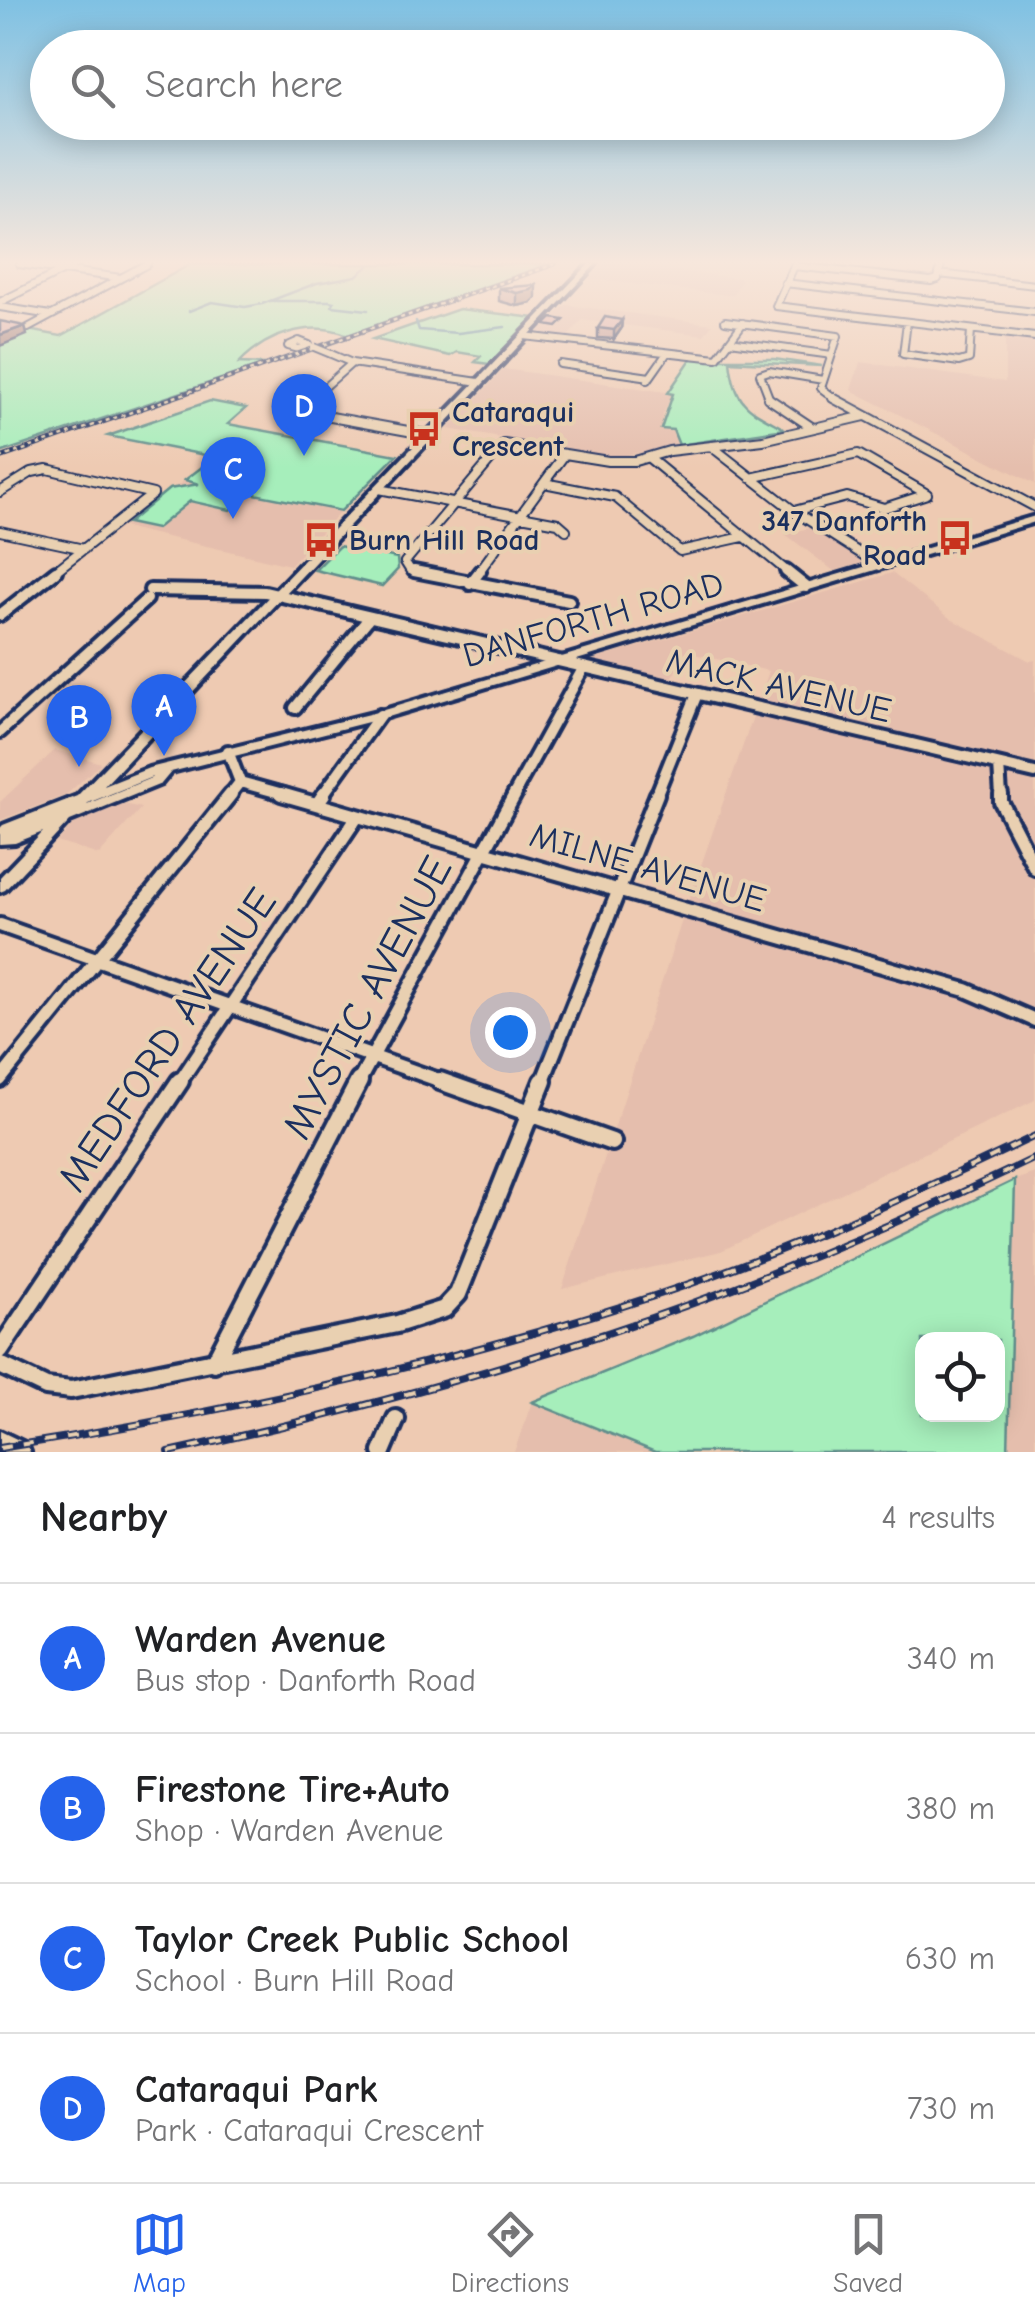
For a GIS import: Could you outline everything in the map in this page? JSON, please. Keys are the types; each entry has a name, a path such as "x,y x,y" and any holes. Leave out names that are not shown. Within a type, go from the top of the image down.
{"main road":[{"path":"0,886 528,332"},
{"name":"DANFORTH ROAD","path":"0,838 8,829 149,772 380,715 1035,519"},
{"name":"DANFORTH ROAD","path":"0,838 15,838 156,781 166,770"},
{"path":"0,1442 18,1452"}],"street":[{"path":"524,336 717,358 737,332"},
{"path":"815,332 839,337 821,388 826,394 1035,507"},
{"path":"905,332 900,351 903,354 959,362 969,359 972,332"},
{"path":"988,332 1035,337"},
{"path":"730,341 832,356"},
{"path":"576,343 559,367 646,380 667,353"},
{"path":"312,346 352,364 479,382"},
{"path":"352,364 298,407 298,412 430,435"},
{"path":"813,428 768,399 762,392 760,374 824,380"},
{"path":"569,601 470,584 405,566 504,444 616,462 669,451 763,440 865,416"},
{"path":"711,446 794,511 880,566"},
{"path":"470,584 565,454"},
{"path":"751,478 858,454 926,494 884,508 847,497 794,511"},
{"path":"648,458 806,587"},
{"path":"0,492 32,472 47,469 153,494 0,616"},
{"path":"544,483 615,497 680,551 744,537"},
{"path":"379,489 558,523 566,530"},
{"path":"0,531 84,549"},
{"path":"0,732 148,594 220,588 278,595"},
{"name":"MACK AVENUE","path":"278,595 1035,773"},
{"path":"0,600 16,603"},
{"path":"295,708 370,617"},
{"name":"MYSTIC AVENUE","path":"214,1363 372,1056 584,667"},
{"path":"0,1364 46,1387 61,1390 214,1363 397,1324 444,1309 458,1294 697,694"},
{"path":"317,804 380,715"},
{"path":"0,1080 240,782 228,751"},
{"path":"1000,765 1001,802 1035,868"},
{"name":"MILNE AVENUE","path":"240,782 966,990 1035,1020"},
{"name":"MEDFORD AVENUE","path":"0,1350 358,817"},
{"path":"0,926 612,1142"},
{"path":"382,1452 396,1419"}],"shaded area":[{"path":"537,332 572,332 566,339 535,334"},
{"path":"1005,337 1035,340 1035,484 851,390 860,362 1005,382"},
{"path":"504,369 673,393 663,414 662,429 673,429 679,445 616,457 448,429"},
{"path":"185,480 341,511 290,565 123,527"},
{"path":"813,527 863,563 834,571 785,534"},
{"path":"892,573 951,619 1030,661 1035,660 1035,1100 721,1251 562,1289 684,914 769,671 685,652 670,682 585,662"},
{"path":"55,750 101,763 66,795 0,820 0,802"},
{"path":"116,802 141,808 99,855 57,842 82,815"},
{"path":"1035,1173 1035,1452 1008,1452 1015,1180"},
{"path":"532,1402 655,1452 514,1452"}],"green space":[{"path":"0,332 61,336 69,332 290,332 262,345 239,363 266,364 0,453"},
{"path":"394,332 521,332 489,364 475,362 481,356 457,352 450,356 373,339"},
{"path":"691,359 774,359 822,366 730,361 740,397 785,429 679,445 673,430 661,429 673,394 668,393"},
{"path":"210,401 246,408 228,424 397,455 341,511 224,488 241,502 230,510 190,501 156,529 128,523 169,489 199,484 185,480 215,457 108,436"},
{"path":"339,546 397,558 398,569 382,586 315,570"},
{"path":"1015,1180 1008,1452 655,1452 532,1402 693,1336"}],"waterway":[{"path":"442,332 468,332"}],"railway":[{"path":"0,458 361,332"},
{"path":"0,1448 332,1385 576,1321 706,1278 801,1241 1035,1136"},
{"path":"169,1452 395,1397 611,1332 823,1253 1035,1158"}],"place":[{"name":"Cataraqui Crescent","path":"424,429"},
{"name":"Cataraqui Park","path":"304,456"},
{"name":"Taylor Creek Public School","path":"233,519"},
{"name":"347 Danforth Road","path":"955,538"},
{"name":"Burn Hill Road","path":"321,540"},
{"name":"Warden Avenue","path":"164,756"},
{"name":"Firestone Tire+Auto","path":"79,767"}]}
